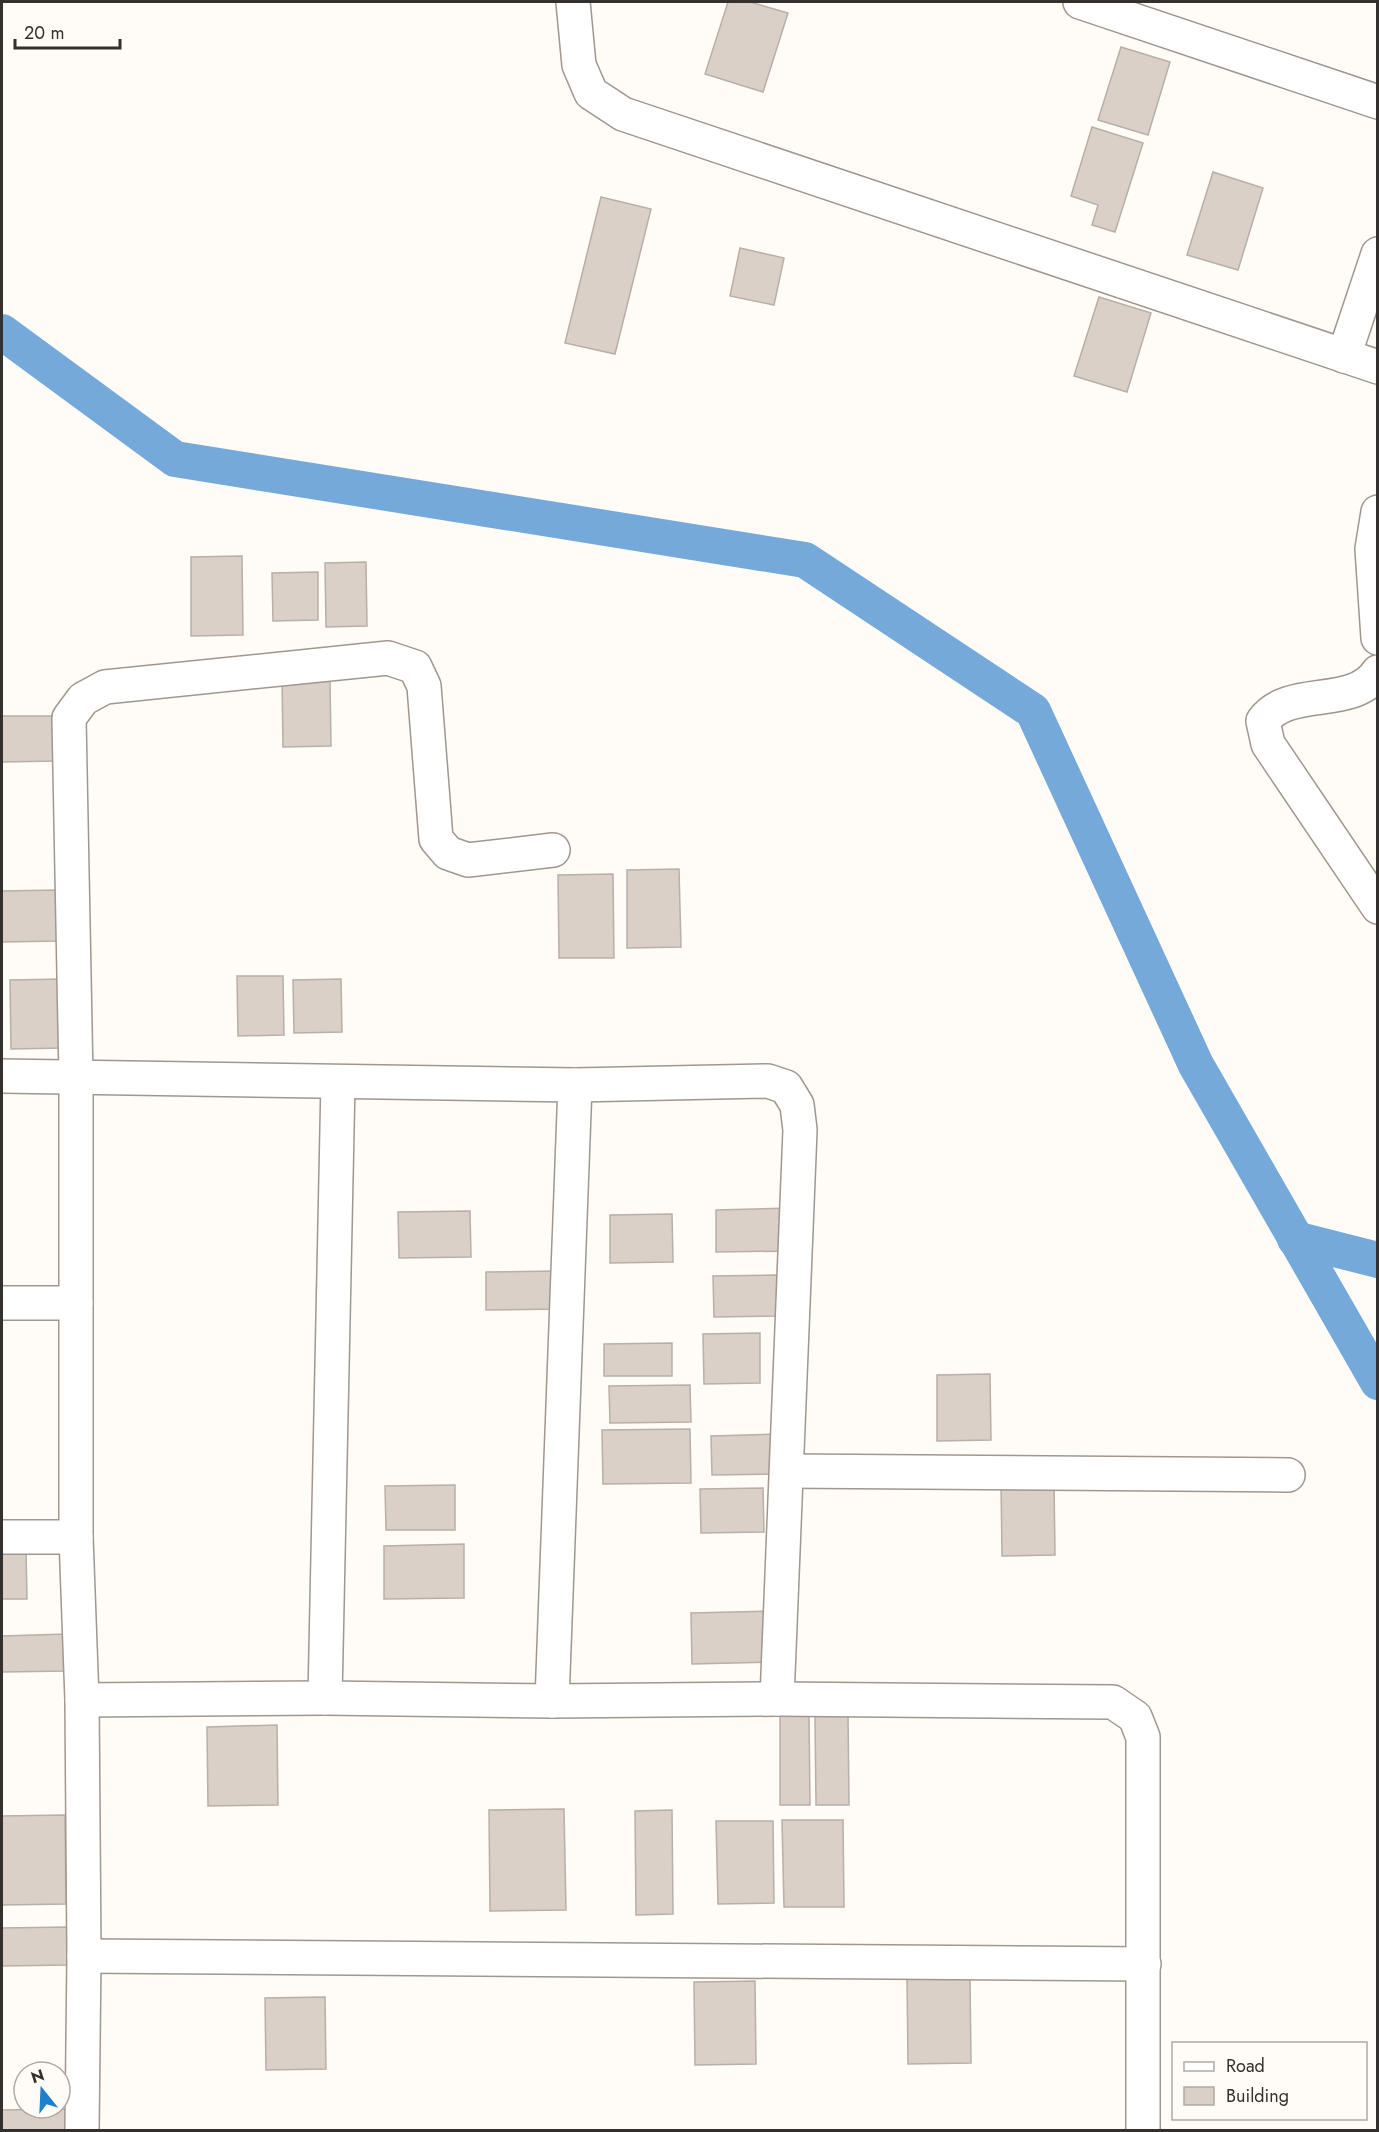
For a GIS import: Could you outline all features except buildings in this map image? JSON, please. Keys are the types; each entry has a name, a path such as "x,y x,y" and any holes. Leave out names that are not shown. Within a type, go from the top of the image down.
{"street":[{"path":"573,2 579,65 591,93 624,114 1377,367"},
{"path":"1080,2 1377,102"},
{"path":"1344,356 1377,254"},
{"path":"1377,512 1372,549 1377,638"},
{"path":"82,2130 84,1956 81,1700 76,1537 76,1078 69,718 83,699 105,687 388,658 415,667 424,686 436,839 448,853 468,860 553,850"},
{"path":"1372,889 1268,744 1263,721 1269,713 1293,702 1360,688 1371,681 1377,672"},
{"path":"2,1076 575,1085 768,1081 786,1087 797,1105 800,1130 777,1699"},
{"path":"325,1698 338,1082"},
{"path":"552,1701 575,1085"},
{"path":"2,1303 76,1303"},
{"path":"787,1471 1288,1475"},
{"path":"2,1537 76,1537"},
{"path":"81,1700 325,1698 552,1701 777,1699 1113,1702 1135,1717 1143,1737 1143,2130"},
{"path":"84,1956 1144,1964"}],"waterway":[{"path":"2,332 175,459 805,560 1033,711 1196,1065 1378,1382"},
{"path":"1295,1239 1378,1260"}]}
